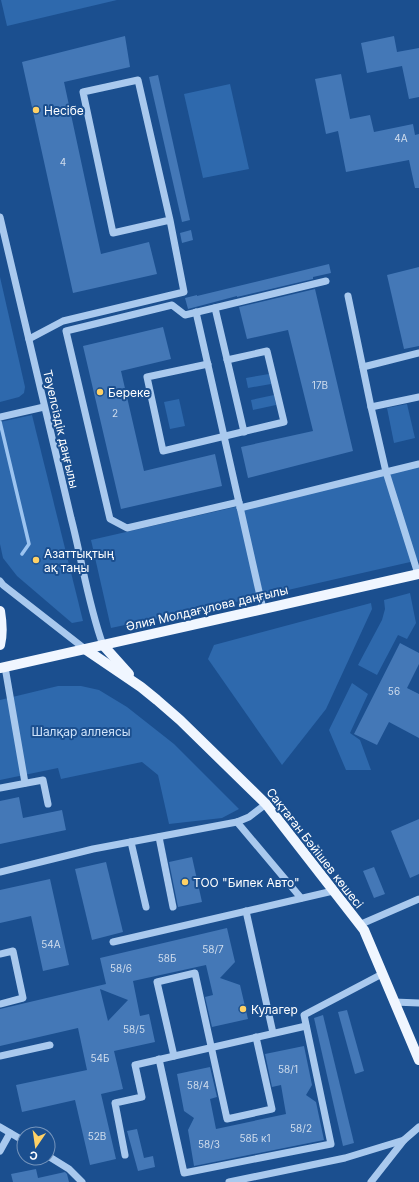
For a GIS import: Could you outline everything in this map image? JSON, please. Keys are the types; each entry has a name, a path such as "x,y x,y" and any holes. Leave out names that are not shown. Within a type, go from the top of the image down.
{"main road":[{"name":"Әлия Молдағұлова даңғылы","path":"3,668 418,574"},
{"path":"0,610 2,624 0,645"},
{"name":"Сақтаған Бәйішев көшесі","path":"103,645 141,687"},
{"name":"Сақтаған Бәйішев көшесі","path":"85,649 141,687 180,720 266,804 364,930 419,1060"}],"street":[{"path":"29,339 63,321 184,292 170,220 138,80 83,92 113,233 170,220"},
{"name":"Тәуелсіздік даңғылы","path":"0,217 96,625 103,645"},
{"path":"66,331 172,305 185,315 326,281"},
{"path":"348,296 386,472 418,574"},
{"path":"215,308 244,432"},
{"path":"196,312 263,609"},
{"path":"63,321 110,519 127,528 240,505 419,464"},
{"path":"208,364 147,377 163,451 284,422 267,351 227,360"},
{"path":"363,367 419,353"},
{"path":"371,408 419,396"},
{"path":"0,417 44,407"},
{"path":"0,581 3,586 85,649"},
{"path":"3,668 25,783"},
{"path":"0,788 43,780 48,804"},
{"path":"0,872 67,855 237,822 248,817 266,804"},
{"path":"237,822 301,898"},
{"path":"159,837 173,907"},
{"path":"132,842 146,907"},
{"path":"113,942 333,890"},
{"path":"359,925 419,899"},
{"path":"246,911 273,1033"},
{"path":"0,954 13,951 23,998 0,1004"},
{"path":"174,1056 157,982 195,973 227,1119 272,1109 256,1037"},
{"path":"159,1059 184,1173 331,1144 304,1015 382,974"},
{"path":"394,1002 419,1003"},
{"path":"125,1155 114,1102 142,1097 135,1065 306,1026"},
{"path":"0,1056 50,1045"},
{"path":"0,1127 16,1137"},
{"path":"371,1182 404,1140 419,1127"},
{"path":"0,1151 10,1133"},
{"path":"228,1182 345,1158 404,1140"},
{"path":"56,1161 69,1168 82,1182"}],"green space":[{"path":"1,0 117,0 7,26"},
{"path":"230,84 249,169 203,178 184,94"},
{"path":"0,277 25,387 24,393 19,397 0,402"},
{"path":"269,374 271,384 248,388 246,378"},
{"path":"274,395 276,405 253,410 251,400"},
{"path":"179,399 185,426 170,429 164,402"},
{"path":"407,404 415,438 394,443 387,408"},
{"path":"32,415 83,621 72,623 17,576 3,558 0,544 0,422"},
{"path":"419,465 419,560 174,616 111,628 91,540"},
{"path":"410,593 416,623 407,639 398,635 377,675 358,665 382,620 385,609 384,600"},
{"path":"371,603 372,609 326,709 282,765 208,659 214,645"},
{"path":"352,683 368,694 350,733 360,740 371,770 346,770 329,730"},
{"name":"Шалқар аллеясы","path":"58,686 81,686 99,690 127,707 174,744 239,809 222,818 169,824 158,775 142,762 61,779 58,768 0,780 0,700"}],"building":[{"path":"125,36 130,67 64,82 101,254 149,242 157,274 73,293 22,62"},
{"path":"394,36 397,52 419,48 419,97 409,99 402,66 367,73 361,43"},
{"path":"341,74 350,119 370,115 374,132 413,124 415,135 419,134 419,188 415,188 409,160 346,172 338,131 326,134 315,79"},
{"path":"158,75 190,220 182,222 149,77"},
{"path":"191,230 193,240 182,243 180,233"},
{"path":"329,264 331,273 313,277 313,279 237,296 188,309 185,298"},
{"path":"419,267 419,346 404,349 387,275"},
{"path":"315,289 353,451 248,478 241,447 313,431 288,330 247,339 239,307"},
{"path":"163,327 171,359 121,371 144,471 215,454 222,486 121,509 83,346"},
{"path":"400,643 419,653 419,664 407,688 419,694 419,738 389,722 377,745 354,734"},
{"path":"19,797 23,818 62,810 66,830 0,844 0,801"},
{"path":"419,819 419,874 410,878 391,831"},
{"name":"ТОО \"Бипек Авто\"","path":"192,857 202,902 178,907 169,862"},
{"path":"106,862 123,932 92,940 75,869"},
{"path":"374,867 385,894 374,898 363,871"},
{"path":"50,879 69,965 43,971 31,916 0,923 0,890"},
{"path":"227,928 235,962 220,978 240,985 248,1019 212,1027 205,997 213,995 206,965 133,981 140,1016 149,1014 155,1042 114,1051 123,1089 101,1094 116,1159 90,1165 75,1100 22,1112 16,1085 87,1070 78,1028 0,1046 0,1009 106,984 100,958","holes":["100,989 128,1000 108,1021"]},
{"path":"347,1010 364,1071 355,1074 338,1012"},
{"path":"323,1015 354,1143 343,1146 314,1018"},
{"path":"304,1046 312,1085 306,1095 316,1102 324,1140 194,1166 188,1130 194,1118 184,1111 177,1074 210,1067 217,1097 210,1099 216,1129 286,1114 281,1085 272,1087 265,1054"},
{"path":"137,1129 144,1158 153,1156 155,1167 138,1171 127,1131"},
{"path":"36,1169 38,1178 65,1172 69,1182 13,1182 11,1174"}],"waterway":[{"path":"0,422 29,544 22,554"}],"place":[{"name":"Несiбе","path":"36,110"},
{"name":"Береке","path":"100,392"},
{"name":"Азаттықтың ақ таңы","path":"36,560"},
{"name":"ТОО \"Бипек Авто\"","path":"185,882"},
{"name":"Кулагер","path":"243,1009"}]}
